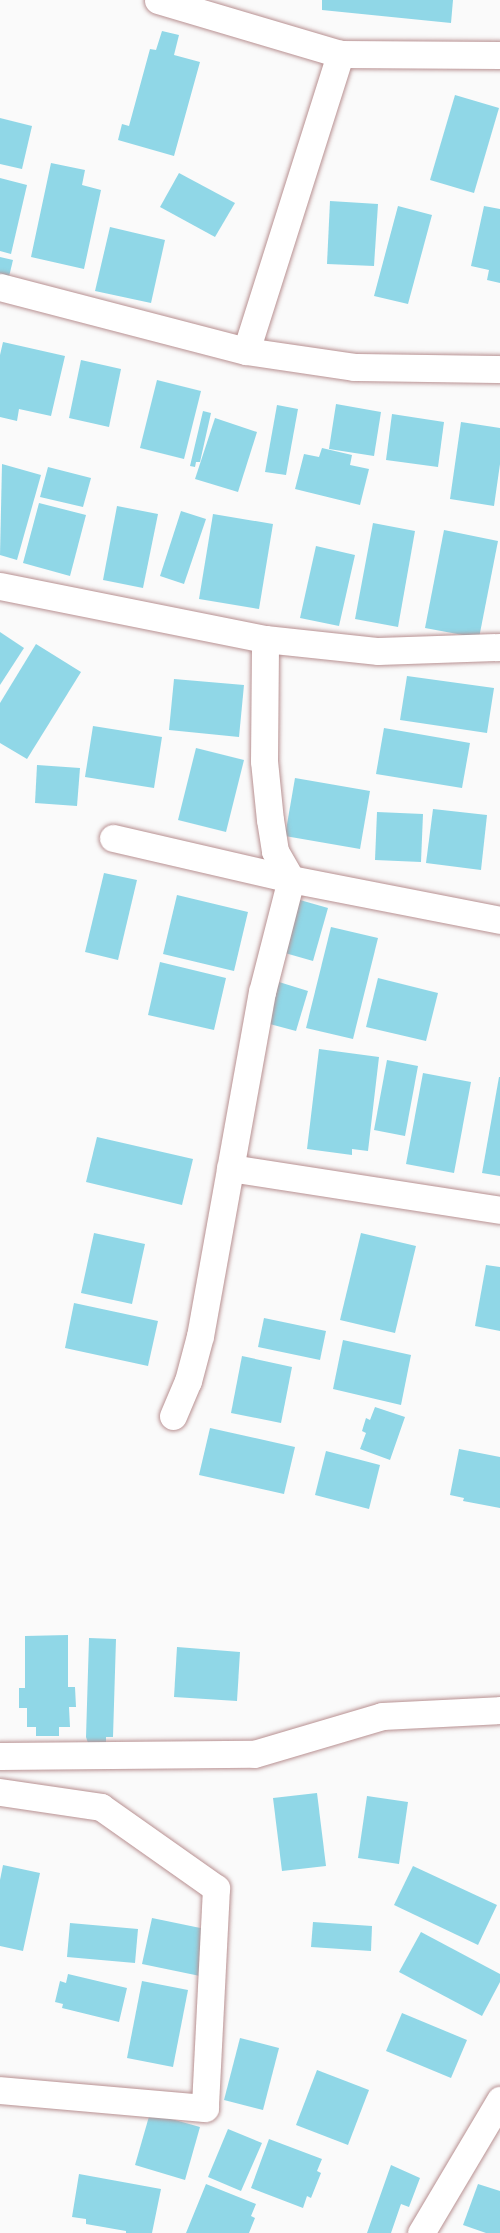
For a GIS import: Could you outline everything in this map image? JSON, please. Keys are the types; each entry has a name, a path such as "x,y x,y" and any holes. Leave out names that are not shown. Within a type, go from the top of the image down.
{"street":[{"path":"158,0 340,54 500,55"},
{"path":"246,351 340,54"},
{"path":"0,287 246,351 354,368 500,369"},
{"path":"0,586 265,639 378,651 500,647"},
{"path":"173,1416 188,1381 200,1336 262,992 291,879 275,851 270,820 264,761 265,639"},
{"path":"113,838 291,879 500,920"},
{"path":"230,1168 500,1210"},
{"path":"0,1756 254,1754 382,1716 500,1710"},
{"path":"0,1792 101,1807 216,1888 205,2108 0,2090"},
{"path":"421,2233 500,2100"}],"building":[{"path":"322,0 453,0 451,23 322,10"},
{"path":"162,31 179,35 174,55 200,62 174,156 118,140 122,124 129,126 150,49 156,50"},
{"path":"455,95 499,108 474,193 430,180"},
{"path":"0,118 32,126 22,169 0,164"},
{"path":"51,163 85,170 82,185 101,190 84,269 31,257"},
{"path":"179,173 235,203 215,237 160,207"},
{"path":"0,178 27,185 11,254 0,251"},
{"path":"330,201 378,204 374,266 327,264"},
{"path":"398,206 432,215 408,304 374,296"},
{"path":"484,206 500,209 500,283 487,280 489,270 471,266"},
{"path":"110,227 165,240 151,303 95,291"},
{"path":"0,257 13,260 7,285 0,283"},
{"path":"3,342 65,356 51,416 19,409 17,421 0,417 0,355"},
{"path":"81,360 121,369 109,427 69,418"},
{"path":"157,380 201,391 184,459 140,448"},
{"path":"336,404 381,412 374,456 329,449"},
{"path":"277,405 298,409 286,475 265,472"},
{"path":"203,411 211,413 200,462 196,462 195,467 190,466"},
{"path":"392,414 444,422 438,467 386,460"},
{"path":"215,418 257,432 238,492 195,479"},
{"path":"461,422 500,428 500,464 494,506 450,499"},
{"path":"322,448 352,455 350,465 369,469 360,505 295,489 304,454 319,457"},
{"path":"2,464 41,475 17,560 0,555"},
{"path":"48,467 91,478 83,507 40,497"},
{"path":"39,503 86,515 70,576 23,563"},
{"path":"117,506 158,514 143,588 103,580"},
{"path":"181,511 206,519 184,584 160,576"},
{"path":"213,514 273,524 259,609 199,599"},
{"path":"373,523 415,531 398,627 355,619"},
{"path":"444,530 498,541 479,638 425,628"},
{"path":"316,546 355,555 339,626 300,618"},
{"path":"0,632 24,648 0,685"},
{"path":"36,644 81,672 27,759 0,743 0,703"},
{"path":"407,676 494,688 487,733 400,720"},
{"path":"174,679 244,685 239,737 169,730"},
{"path":"93,726 162,737 154,788 85,777"},
{"path":"384,728 470,743 462,788 376,774"},
{"path":"196,748 244,760 226,832 178,820"},
{"path":"37,765 80,768 77,806 35,803"},
{"path":"295,778 370,791 360,849 285,836"},
{"path":"433,809 487,815 481,870 426,863"},
{"path":"377,812 423,814 421,862 375,860"},
{"path":"104,873 137,880 118,960 85,952"},
{"path":"177,895 248,912 234,971 163,954"},
{"path":"300,900 328,908 313,961 285,953"},
{"path":"331,927 378,938 353,1039 306,1028"},
{"path":"160,962 226,978 214,1030 148,1015"},
{"path":"378,978 438,993 426,1041 366,1027"},
{"path":"279,982 308,991 296,1031 266,1023"},
{"path":"319,1049 379,1057 368,1151 352,1149 352,1155 307,1149"},
{"path":"387,1060 418,1066 405,1136 374,1130"},
{"path":"423,1073 471,1082 454,1173 406,1164"},
{"path":"500,1077 500,1176 482,1173"},
{"path":"97,1137 193,1159 182,1205 86,1182"},
{"path":"94,1233 145,1244 132,1304 81,1293"},
{"path":"361,1233 416,1246 395,1333 340,1320"},
{"path":"486,1265 500,1267 500,1331 475,1326"},
{"path":"74,1303 158,1321 148,1366 65,1348"},
{"path":"264,1318 326,1331 320,1360 258,1347"},
{"path":"343,1340 411,1355 401,1405 333,1389"},
{"path":"242,1356 292,1367 281,1423 231,1413"},
{"path":"375,1407 405,1417 390,1460 360,1449 366,1433 362,1431 366,1418 370,1420"},
{"path":"210,1428 295,1447 284,1494 199,1475"},
{"path":"459,1449 500,1457 500,1508 463,1501 464,1498 450,1495"},
{"path":"326,1451 380,1465 369,1509 315,1495"},
{"path":"68,1635 68,1687 75,1687 76,1707 69,1707 70,1727 59,1727 59,1736 36,1736 36,1727 27,1727 27,1708 19,1708 19,1688 25,1688 25,1636"},
{"path":"89,1638 116,1639 113,1737 106,1737 106,1743 88,1743 86,1737"},
{"path":"177,1647 240,1652 237,1701 174,1697"},
{"path":"317,1793 326,1866 282,1871 273,1798"},
{"path":"367,1796 408,1802 399,1864 358,1858"},
{"path":"3,1865 40,1873 23,1951 0,1946 0,1880"},
{"path":"413,1866 497,1905 478,1945 394,1905"},
{"path":"152,1918 210,1930 200,1976 142,1964"},
{"path":"313,1922 372,1926 371,1951 311,1947"},
{"path":"70,1923 138,1929 135,1963 67,1957"},
{"path":"421,1932 500,1974 500,1982 482,2016 399,1972"},
{"path":"68,1974 127,1988 119,2022 62,2008 63,2004 55,2002 60,1981 66,1983"},
{"path":"142,1981 188,1990 173,2067 127,2058"},
{"path":"402,2013 467,2040 451,2078 386,2051"},
{"path":"240,2038 279,2048 263,2110 224,2100"},
{"path":"317,2070 369,2090 348,2145 296,2125"},
{"path":"150,2113 200,2127 185,2180 135,2165"},
{"path":"228,2129 262,2143 241,2191 208,2177"},
{"path":"269,2139 322,2159 317,2171 321,2173 311,2198 307,2196 303,2208 251,2188"},
{"path":"391,2165 420,2178 409,2207 401,2204 391,2233 367,2233"},
{"path":"79,2174 161,2189 152,2233 126,2233 126,2231 86,2224 86,2219 72,2217"},
{"path":"206,2184 256,2204 251,2216 255,2218 249,2233 186,2233"},
{"path":"478,2184 500,2191 500,2233 486,2233 463,2225"}]}
